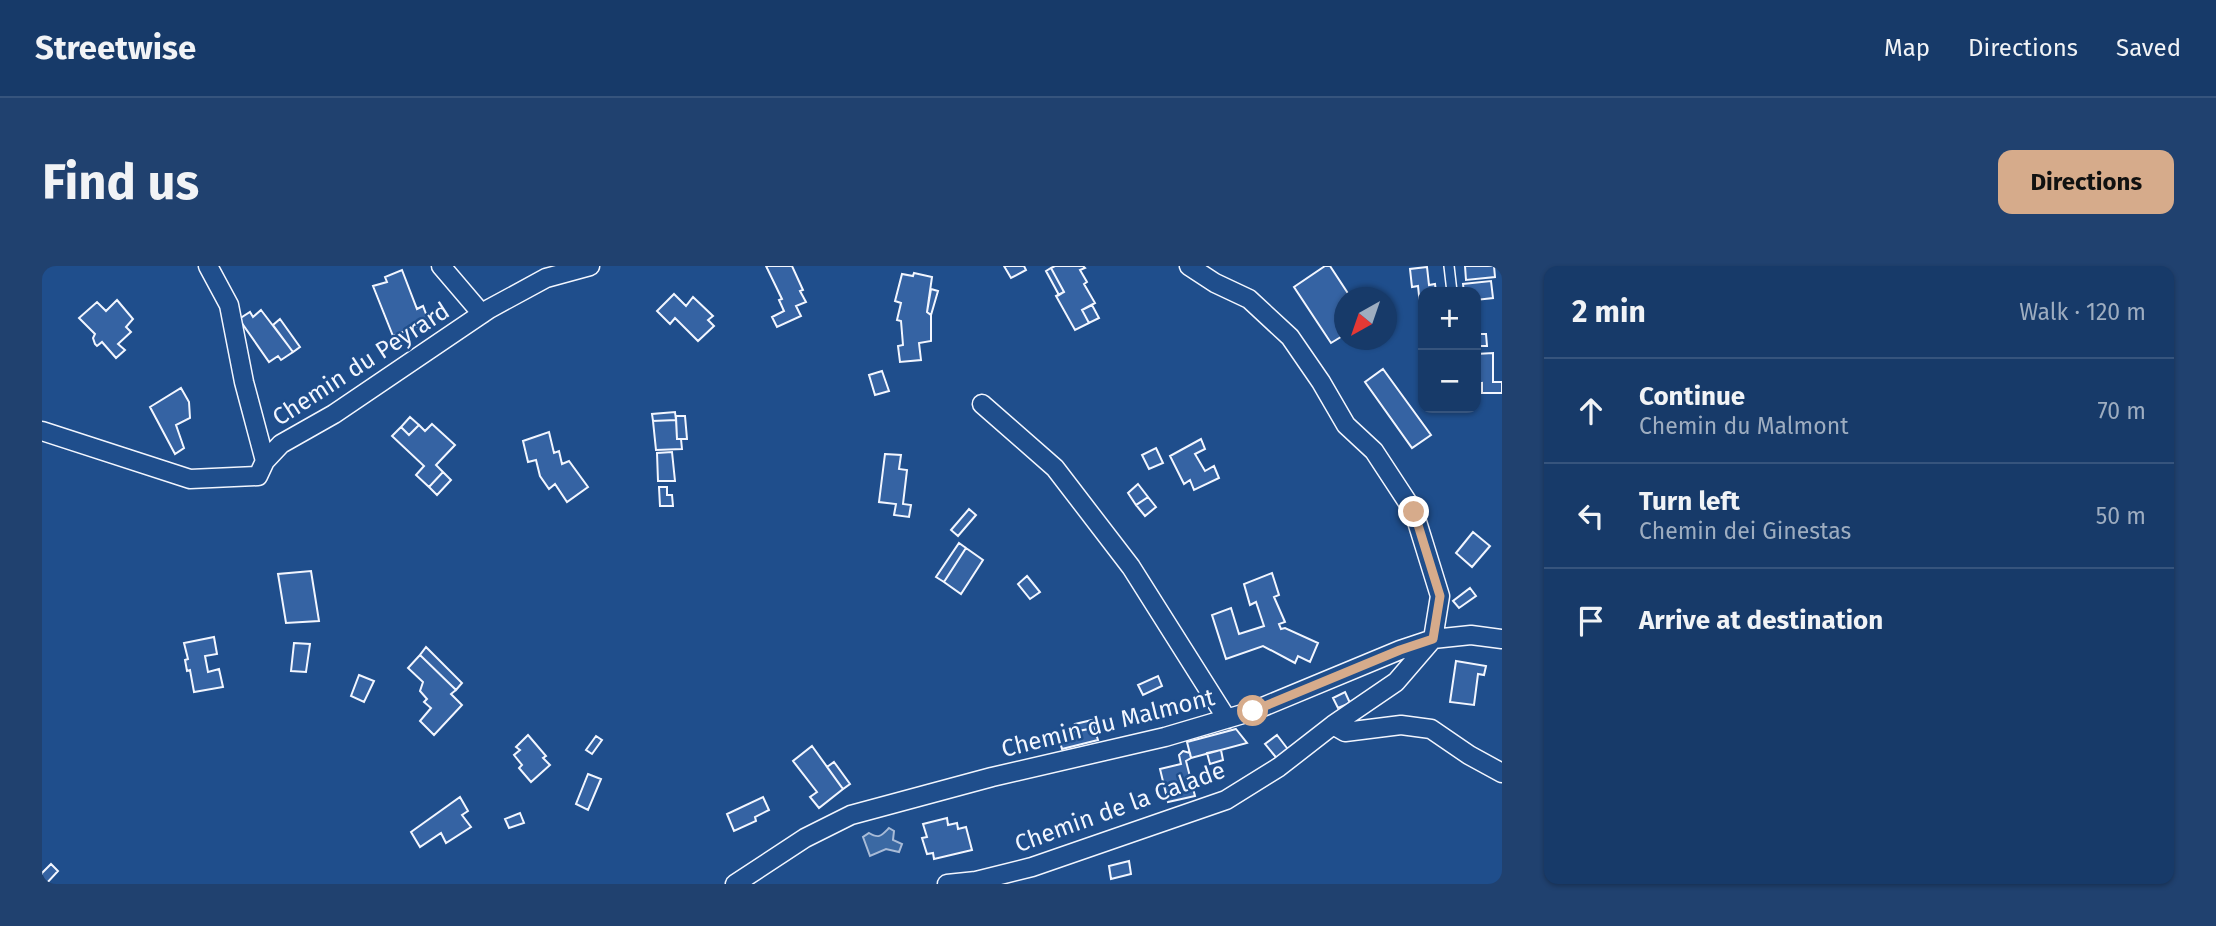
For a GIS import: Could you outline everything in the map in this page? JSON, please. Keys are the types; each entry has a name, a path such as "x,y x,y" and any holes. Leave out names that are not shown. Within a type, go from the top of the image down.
{"street":[{"path":"208,266 229,305 244,382 265,461"},
{"path":"441,266 482,314"},
{"name":"Chemin du Peyrard","path":"42,431 190,480 258,476 265,461 281,444 334,414 482,314 546,278 590,266"},
{"path":"1189,266 1215,283 1249,299 1290,337 1346,425 1374,451 1408,502 1414,512 1440,596 1433,639"},
{"path":"982,404 1055,468 1131,567 1227,719"},
{"name":"Chemin du Malmont","path":"735,884 805,838 851,815 992,777 1165,737 1227,719 1433,639 1471,635 1502,639"},
{"name":"Chemin de la Calade","path":"947,884 976,881 1032,867 1226,800 1279,766 1396,682 1433,639"},
{"path":"1333,725 1345,732 1401,725 1431,729 1502,773"}],"lane":[{"path":"1449,266 1451,287"}],"water":[{"path":"889,828 894,831 893,840 902,844 899,852 886,849 870,856 863,837 869,833 880,836"}],"building":[{"path":"766,266 792,266 806,302 796,306 801,316 777,327 772,317 784,311 779,300 782,299"},
{"path":"1004,266 1024,266 1026,270 1011,278"},
{"path":"1325,266 1330,266 1344,287 1334,287 1334,341 1331,343 1294,287"},
{"path":"1465,266 1494,266 1495,277 1466,280"},
{"path":"1427,267 1429,285 1435,284 1435,287 1412,287 1410,269"},
{"path":"1051,268 1085,268 1080,270 1087,282 1084,284 1095,303 1082,310 1089,323 1075,330 1056,296 1064,292"},
{"path":"1051,268 1064,292 1059,295 1046,271"},
{"path":"402,270 417,309 423,306 429,322 393,336 373,286 387,282 385,277"},
{"path":"914,273 932,277 927,312 931,315 931,341 919,343 921,360 900,362 898,346 903,345 901,321 897,320 901,303 895,301 902,274 913,276"},
{"path":"1491,281 1493,298 1481,299 1481,287 1463,287 1463,284"},
{"path":"931,289 938,291 931,315 927,312"},
{"path":"674,294 686,306 693,297 713,316 708,320 714,326 698,341 675,318 670,324 657,311"},
{"path":"117,300 133,319 126,327 131,332 118,344 125,350 116,358 102,342 97,346 95,344 95,334 79,318 97,302 106,311"},
{"path":"1092,305 1099,318 1089,323 1082,310"},
{"path":"261,310 293,352 281,360 278,356 269,362 239,319 250,312 253,317"},
{"path":"280,319 300,347 293,352 273,325"},
{"path":"1481,334 1486,334 1487,346 1481,346"},
{"path":"1493,353 1493,382 1502,382 1502,393 1482,393 1481,354"},
{"path":"1383,369 1431,435 1412,448 1365,382"},
{"path":"882,371 889,391 875,395 869,375"},
{"path":"181,388 189,402 190,418 176,425 184,448 175,454 150,407"},
{"path":"675,412 676,420 653,421 652,414"},
{"path":"676,416 685,416 687,439 677,439"},
{"path":"410,417 419,425 409,435 401,427"},
{"path":"676,420 677,439 681,439 682,449 656,450 653,421"},
{"path":"432,424 455,445 436,465 443,472 429,487 416,475 424,466 392,436 401,427 409,435 419,425 425,431"},
{"path":"549,432 554,453 559,451 562,464 569,461 588,487 567,502 555,484 549,489 540,476 536,460 528,462 523,441"},
{"path":"1201,439 1205,449 1195,454 1205,471 1214,466 1219,478 1194,490 1190,480 1184,484 1170,456"},
{"path":"1156,448 1163,463 1149,469 1142,455"},
{"path":"672,452 675,481 658,481 657,453"},
{"path":"885,454 901,455 899,469 907,470 903,504 911,505 909,517 894,515 896,504 879,502"},
{"path":"443,472 451,480 437,495 429,487"},
{"path":"1138,484 1148,497 1136,505 1128,493"},
{"path":"659,487 667,487 667,495 672,495 673,506 660,506"},
{"path":"1148,497 1156,507 1145,516 1136,505"},
{"path":"969,509 976,515 958,536 951,530"},
{"path":"1473,532 1490,546 1472,567 1456,553"},
{"path":"959,543 966,548 944,582 936,577"},
{"path":"966,548 983,560 961,594 944,582"},
{"path":"311,571 319,621 286,623 278,574"},
{"path":"1272,573 1279,595 1274,597 1285,622 1279,624 1281,629 1285,628 1318,643 1310,662 1298,656 1295,663 1263,646 1226,659 1212,615 1231,608 1239,634 1264,626 1256,602 1250,605 1244,584"},
{"path":"1027,576 1040,592 1030,599 1018,584"},
{"path":"1470,588 1476,596 1459,608 1453,601"},
{"path":"214,637 217,654 205,656 208,672 219,669 223,687 194,692 190,670 187,671 185,660 188,659 184,643"},
{"path":"294,643 310,644 306,672 291,671"},
{"path":"426,647 462,683 456,690 420,655"},
{"path":"420,655 456,690 451,694 462,705 434,735 420,721 431,708 424,702 427,699 420,691 423,682 408,668"},
{"path":"1456,661 1486,666 1484,675 1478,674 1474,705 1450,702"},
{"path":"359,675 374,681 364,702 351,696"},
{"path":"1158,676 1162,686 1143,695 1138,685"},
{"path":"1345,692 1350,703 1338,708 1333,698"},
{"path":"1092,720 1094,728 1078,731 1075,724"},
{"path":"1094,728 1098,740 1062,749 1058,735"},
{"path":"1236,729 1247,743 1191,758 1187,742"},
{"path":"528,735 550,765 531,782 519,768 522,765 514,755 520,750 516,747"},
{"path":"1277,735 1290,752 1279,761 1265,744"},
{"path":"596,736 602,740 592,754 586,750"},
{"path":"812,746 843,789 819,808 810,797 817,792 793,761"},
{"path":"1221,750 1223,760 1210,764 1207,753"},
{"path":"1183,751 1190,753 1191,758 1186,761 1195,796 1168,802 1160,769 1181,764 1179,755"},
{"path":"834,762 850,784 843,789 827,767"},
{"path":"588,774 601,779 588,810 576,804"},
{"path":"460,797 468,811 462,815 471,827 446,843 441,833 420,847 411,832"},
{"path":"763,797 769,810 755,817 756,821 734,831 727,814"},
{"path":"520,813 524,823 509,828 505,819"},
{"path":"947,818 948,825 957,823 958,829 966,827 972,850 934,859 933,853 927,854 922,838 927,837 923,824"},
{"path":"1129,861 1131,874 1111,879 1109,866"},
{"path":"51,864 58,871 46,884 42,873"}],"route":[{"path":"1253,711 1433,639 1440,596 1414,512"}]}
